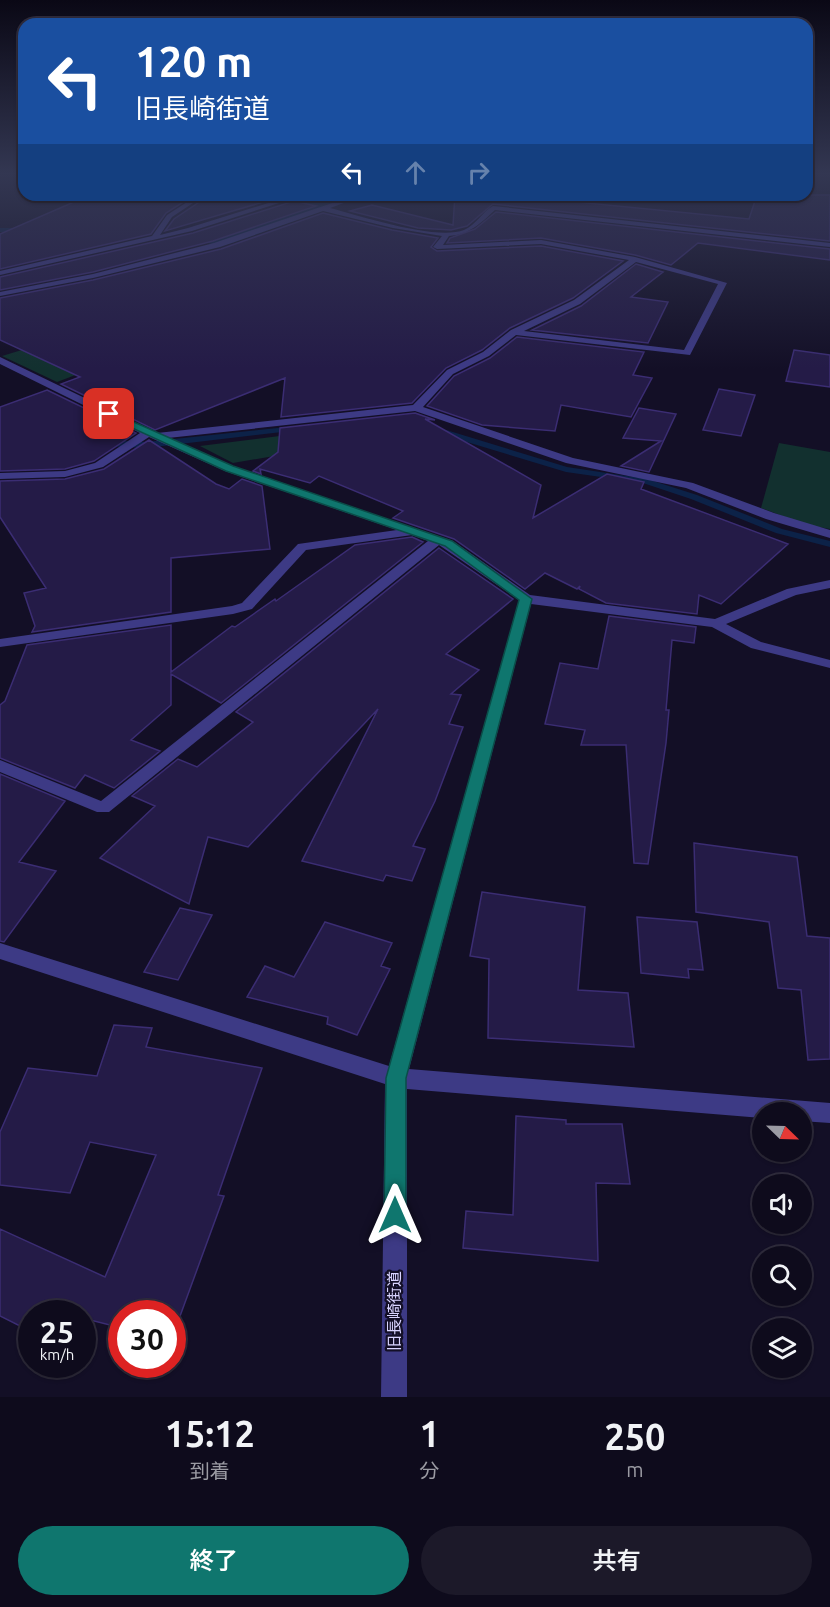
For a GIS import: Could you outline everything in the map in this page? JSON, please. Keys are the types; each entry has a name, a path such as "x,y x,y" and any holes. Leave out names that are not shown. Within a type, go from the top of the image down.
{"street":[{"path":"0,273 154,238"},
{"path":"0,294 167,259 237,238"},
{"path":"444,238 437,247 541,242 634,259 723,284 687,353 514,332"},
{"path":"768,238 830,245"},
{"path":"416,408 450,372 486,354 534,320 577,302 634,259"},
{"path":"0,360 149,435 229,469 448,544 525,599 716,623 792,592 830,584"},
{"path":"0,476 65,474 99,465 149,435 416,408 570,461 688,485 770,516 830,534"},
{"path":"0,643 233,610 247,606 302,547 414,531"},
{"path":"0,766 103,808 437,540"},
{"name":"旧長崎街道","path":"394,1397 396,1078 525,599"},
{"path":"716,623 731,635 772,650 830,664"},
{"path":"0,951 396,1078 830,1113"}],"green space":[{"path":"48,342 126,356 57,382 2,356"},
{"path":"390,422 373,439 233,463 200,446"},
{"path":"779,443 830,452 830,529 807,525 761,508"}],"building":[{"path":"0,238 133,238 0,269"},
{"path":"170,238 221,238 93,272 0,290 0,277"},
{"path":"252,238 438,238 431,247 437,251 541,246 623,261 573,298 510,328 482,350 446,368 412,403 281,417 285,378 155,430 61,384 80,377 0,340 0,298 93,280 221,249"},
{"path":"450,238 537,238 447,243"},
{"path":"542,238 732,238 830,249 830,260 698,243 671,265 635,255"},
{"path":"804,238 830,238 830,241"},
{"path":"636,264 663,272 631,297 668,302 648,343 532,330 581,306"},
{"path":"517,337 644,352 633,375 652,378 631,417 561,405 555,431 482,425 427,406 454,376 490,358"},
{"path":"794,350 830,355 830,387 786,381"},
{"path":"719,389 755,395 741,436 703,430"},
{"path":"47,390 136,433 94,461 65,469 0,471 0,407"},
{"path":"639,408 676,414 649,472 621,466 661,441 623,438"},
{"path":"415,413 435,420 425,419 541,485 533,518 607,474 644,482 641,489 788,544 721,604 699,595 697,614 606,603 579,589 580,586 577,589 545,573 525,589 454,539 393,518 403,511 319,476 310,483 260,469 261,474 253,471 278,452 280,428"},
{"path":"149,440 216,484 229,489 242,479 262,486 270,549 171,558 171,612 32,632 35,626 24,593 46,588 0,517 0,481 65,479 104,469"},
{"path":"412,537 423,542 221,703 171,674 171,705 131,740 160,751 114,788 85,775 75,788 0,758 0,705 5,701 27,645 171,625 171,672 232,626 235,627 275,599 276,601 355,545"},
{"path":"439,548 513,599 446,654 479,670 451,694 461,695 449,724 463,727 435,801 413,846 425,849 412,881 386,875 383,881 302,861 378,709 248,847 208,837 189,904 100,858 155,806 132,796 178,759 197,767 253,722 236,712"},
{"path":"609,616 696,627 694,643 672,640 666,710 669,710 666,743 648,864 634,863 626,745 581,745 585,730 545,724 560,663 598,669"},
{"path":"0,774 65,801 19,862 56,871 4,942 0,941"},
{"path":"694,843 797,857 807,936 830,938 830,1059 808,1060 801,990 778,988 769,922 696,912"},
{"path":"482,892 585,907 578,990 628,993 634,1047 488,1038 489,959 470,956"},
{"path":"180,908 212,915 178,980 144,972"},
{"path":"637,917 697,922 703,970 688,969 689,978 641,973"},
{"path":"325,922 392,943 381,966 390,969 357,1035 327,1024 328,1017 247,997 265,966 294,977"},
{"path":"114,1025 152,1028 146,1047 262,1068 218,1195 224,1196 186,1300 108,1300 108,1324 96,1322 96,1300 18,1300 18,1325 0,1316 0,1229 105,1277 156,1155 90,1142 70,1193 0,1185 0,1132 28,1068 97,1076"},
{"path":"516,1116 566,1120 566,1124 622,1124 630,1184 596,1183 598,1261 463,1248 466,1211 513,1215"}],"waterway":[{"path":"105,443 146,445 296,428"},
{"path":"440,431 566,469 644,481 694,497 779,531 830,544"}],"route":[{"path":"109,414 229,469 323,499 448,544 525,599 396,1078 395,1215"}]}
